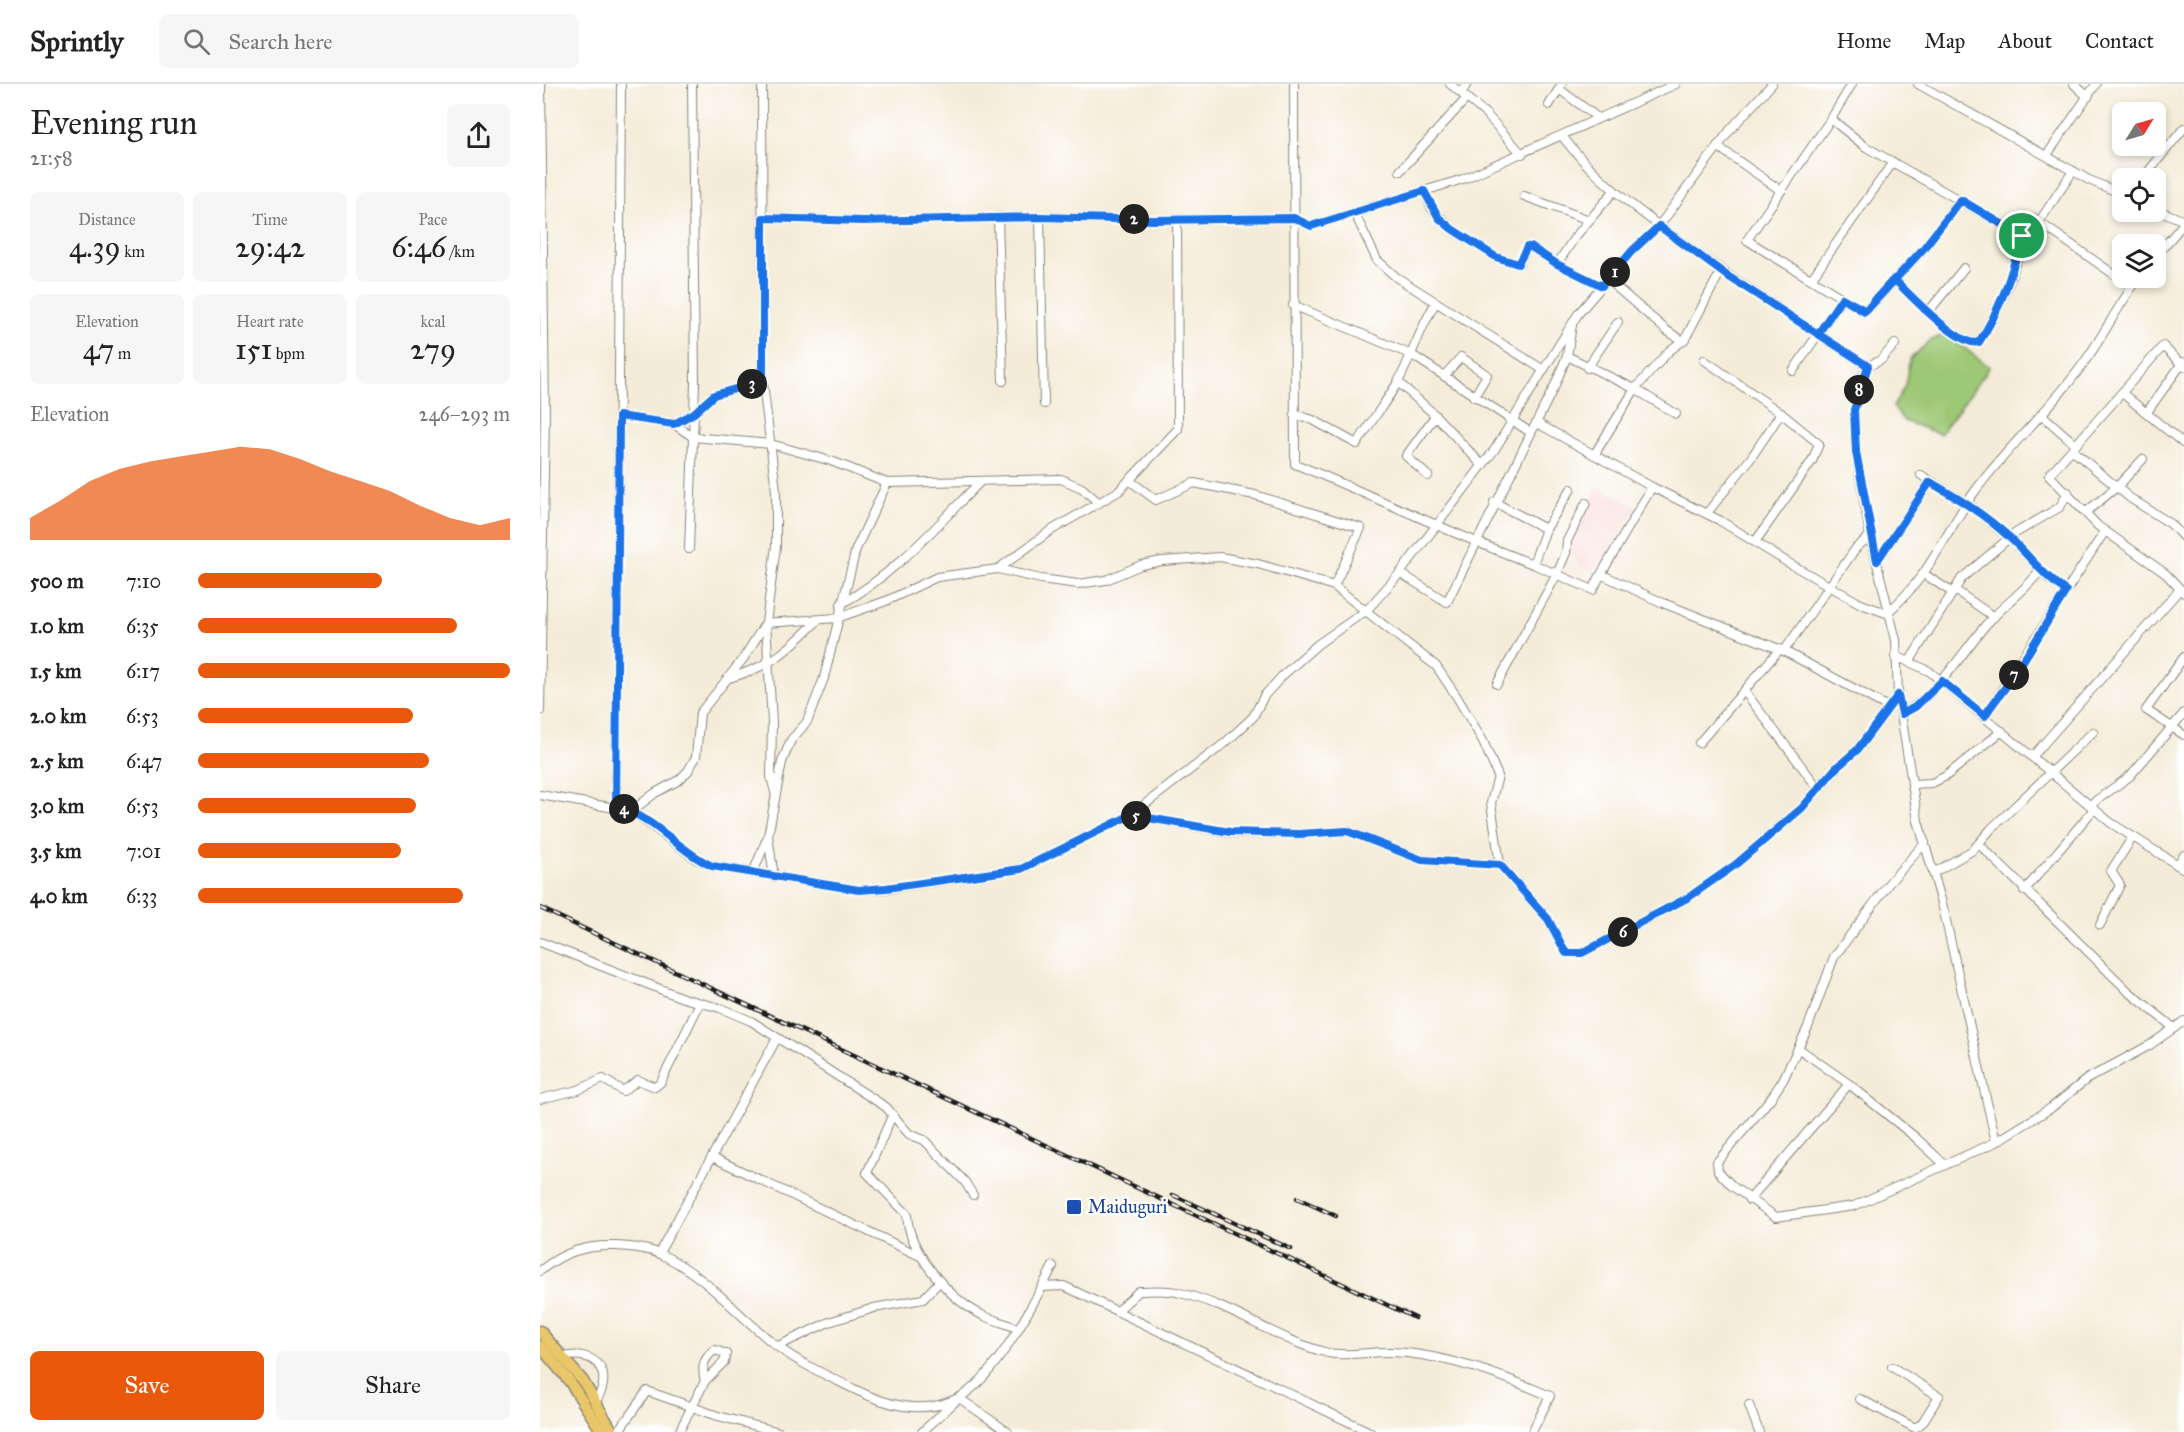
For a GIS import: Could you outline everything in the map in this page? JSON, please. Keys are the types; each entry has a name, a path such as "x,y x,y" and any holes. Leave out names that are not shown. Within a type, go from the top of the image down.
{"highway":[{"path":"540,1331 564,1357 596,1401 613,1432"},
{"path":"540,1346 570,1382 602,1432"}],"street":[{"path":"540,711 545,413 541,84"},
{"path":"616,807 621,84"},
{"path":"688,549 694,413 692,84"},
{"path":"762,84 763,381 776,491 776,546 766,623 772,722 771,777 775,792"},
{"path":"1294,84 1295,464 1368,492 1477,544 1533,564 1593,590 1652,487"},
{"path":"1450,84 1486,114 1522,154"},
{"path":"1400,171 1464,96 1467,84"},
{"path":"763,218 863,221 998,217 1177,220 1294,218 1311,226 1463,179 1674,84"},
{"path":"540,795 632,811 696,859 712,866 859,890 1021,869 1131,815 1211,754 1253,717 1264,696 1283,675 1318,644 1367,610 1400,573 1512,422 1573,321 1659,226 1718,146 1772,84"},
{"path":"1852,84 1831,119 1747,240 1865,312 1923,249 1961,200"},
{"path":"1918,84 2047,154 2073,171 2112,189"},
{"path":"2074,84 2088,97"},
{"path":"2047,154 2096,84"},
{"path":"1549,105 1560,86 1598,118"},
{"path":"1831,119 1866,147 2022,236"},
{"path":"2151,168 2184,128"},
{"path":"1562,136 1575,153 1614,191 1659,226 1721,271 1868,366"},
{"path":"1718,146 1780,190"},
{"path":"1812,278 1893,162"},
{"path":"2039,222 2073,171"},
{"path":"1424,191 1439,218 1496,257 1518,264 1527,247 1531,247 1557,264 1605,283 1681,340"},
{"path":"1557,264 1588,220 1614,191"},
{"path":"1524,196 1588,220"},
{"path":"1355,214 1377,260 1396,277 1542,369"},
{"path":"2166,214 2184,222 2166,244"},
{"path":"998,217 1003,381"},
{"path":"1040,217 1044,404"},
{"path":"1894,279 1942,325 1969,342 1979,342 2009,283 2022,236 2033,218 2112,273"},
{"path":"998,569 1050,531 1119,491 1178,429 1177,220"},
{"path":"1929,311 1964,268"},
{"path":"1594,454 1635,389 1681,340 1685,339 1721,271"},
{"path":"1888,613 1924,574 1967,504 2000,458 2041,414 2089,355 2131,288"},
{"path":"1793,371 1842,298"},
{"path":"1294,414 1313,420 1357,444 1398,382 1412,355 1421,328 1436,303"},
{"path":"1293,304 1412,355 1530,432"},
{"path":"1400,573 1447,602 1477,544 1494,502 1530,432 1537,423 1567,356 1573,321"},
{"path":"1587,368 1618,322"},
{"path":"1895,344 1881,360 1868,366 1854,410 1856,452 1870,536 1896,640 1898,695 1912,784 1996,1142"},
{"path":"2032,757 2182,591 2166,574 2105,531 2049,475 2163,346 2183,364 2147,412"},
{"path":"1567,356 1587,368 1635,389 1676,414"},
{"path":"1444,376 1461,357 1487,375 1474,397"},
{"path":"1704,360 1781,412 1816,440 1819,450 1755,542"},
{"path":"674,424 694,413 714,395 763,381"},
{"path":"1398,382 1435,416 1482,465"},
{"path":"2122,393 2184,444"},
{"path":"1707,513 1751,458 1781,412"},
{"path":"2041,414 2130,498 2171,524 2184,538"},
{"path":"619,416 674,424 693,437 771,444 831,461 887,483 1061,479 1082,488 1100,503"},
{"path":"1428,476 1406,456 1435,416"},
{"path":"1537,423 1652,487 1707,513 1861,604 1888,613"},
{"path":"2086,512 2118,486 2143,459"},
{"path":"1921,476 1967,504 2010,538 2040,571 2066,591"},
{"path":"1129,480 1155,500 1194,483 1255,495 1361,528 1334,586"},
{"path":"841,604 870,588 891,571 981,481"},
{"path":"1877,561 1930,482"},
{"path":"753,873 768,836 775,792 788,746 807,722 824,678 832,652 837,618 856,549 887,483"},
{"path":"1533,564 1546,529 1571,489"},
{"path":"1909,662 1962,578 2010,538 2060,507 2068,492"},
{"path":"1494,502 1546,529"},
{"path":"1497,684 1557,574 1566,553 1567,541 1586,503"},
{"path":"1985,716 2105,531"},
{"path":"1700,743 1782,650 1856,548 1870,536"},
{"path":"766,623 837,618 886,601 937,577 998,569 1041,579 1078,584 1106,580 1141,565 1162,561 1220,557 1258,564 1334,586 1436,666 1483,741 1498,776 1491,802 1500,865 1548,919 1566,953 1582,953 1715,882 1802,808 1818,788 1857,750 1898,695"},
{"path":"1902,714 1915,707 1942,681 1994,617 2029,585 2040,571"},
{"path":"1924,574 1994,617"},
{"path":"1600,576 1782,650 1888,707"},
{"path":"729,678 779,658 818,620"},
{"path":"632,811 655,793 679,780 688,771 696,757 700,713 729,678 766,623"},
{"path":"1896,656 1929,671 1942,681 2132,838 2180,867 2184,855"},
{"path":"2184,657 2146,710 2184,735"},
{"path":"1745,692 1818,788"},
{"path":"2024,891 2092,807 2130,776 2184,713"},
{"path":"1912,784 1932,783 1946,776 2002,731"},
{"path":"1933,873 1955,862 1979,844 1991,829 2093,732"},
{"path":"1131,815 1230,832 1299,834 1347,831 1422,860 1500,865"},
{"path":"768,836 774,877"},
{"path":"2100,925 2120,885 2111,871 2132,838"},
{"path":"1925,843 1889,883 1834,957 1798,1048 1771,1098 1717,1162 1718,1171 1749,1200 1776,1216 1854,1206 1996,1142 2050,1108 2087,1079 2120,1063 2184,1021"},
{"path":"1979,844 2024,891 2128,991 2174,1028"},
{"path":"540,942 751,1021 886,1107 909,1134 924,1140 965,1182 973,1196"},
{"path":"540,1099 578,1090 603,1079 623,1091 638,1080 655,1087 661,1082 700,1003"},
{"path":"659,1253 777,1038"},
{"path":"1798,1048 1849,1084 1915,1137 1944,1164"},
{"path":"1749,1200 1849,1084"},
{"path":"892,1116 867,1173 907,1214 908,1229 939,1282 981,1314 1017,1328"},
{"path":"712,1157 923,1258"},
{"path":"540,1271 576,1249 601,1245 631,1247 659,1253 682,1267 797,1359 886,1403 919,1407 959,1398 1008,1432"},
{"path":"922,1432 990,1371 1053,1266"},
{"path":"778,1346 829,1322 874,1308 923,1299 939,1282"},
{"path":"1042,1287 1064,1286 1370,1432"},
{"path":"1117,1311 1139,1291 1178,1292 1210,1302 1298,1343 1331,1353 1391,1352 1433,1355 1510,1379 1550,1396 1532,1432"},
{"path":"564,1357 578,1353 589,1356 597,1364 603,1376 602,1388 596,1401"},
{"path":"1860,1399 1913,1430 1922,1423 1939,1396 1892,1367"},
{"path":"679,1432 705,1381"},
{"path":"618,1432 647,1391 692,1407 779,1432"},
{"path":"1749,1405 1759,1432"}],"shaded area":[{"path":"1598,487 1638,507 1604,563 1591,570 1581,566 1566,548 1580,517"}],"green space":[{"path":"1945,334 1990,367 1940,434 1904,421 1893,407 1905,385 1910,359 1930,341"}],"railway":[{"path":"540,908 1415,1318"},
{"path":"1173,1195 1291,1249"},
{"path":"1297,1198 1336,1216"}],"place":[{"name":"Maiduguri","path":"1074,1207"}],"route":[{"path":"2022,236 1961,200 1923,249 1886,287 1866,311 1864,312 1842,298 1818,334 1726,275 1659,226 1632,251 1602,286 1557,264 1531,247 1527,247 1518,264 1496,257 1439,218 1424,191 1311,226 1302,224 1294,218 1152,220 998,217 863,221 763,218 763,381 714,395 694,413 674,424 619,416 616,807 632,811 696,859 712,866 859,890 1021,869 1131,815 1230,832 1321,834 1347,831 1422,860 1500,865 1548,919 1566,953 1582,953 1715,882 1802,808 1835,769 1857,750 1898,695 1902,714 1915,707 1942,681 1985,716 2040,634 2066,591 2033,564 2010,538 1967,503 1930,482 1877,561 1870,536 1856,452 1854,410 1862,378 1868,366 1818,334 1842,298 1864,312 1865,312 1866,311 1876,298 1886,287 1894,279 1942,325 1973,344 1979,342 1998,308 2012,274 2022,236"}]}
